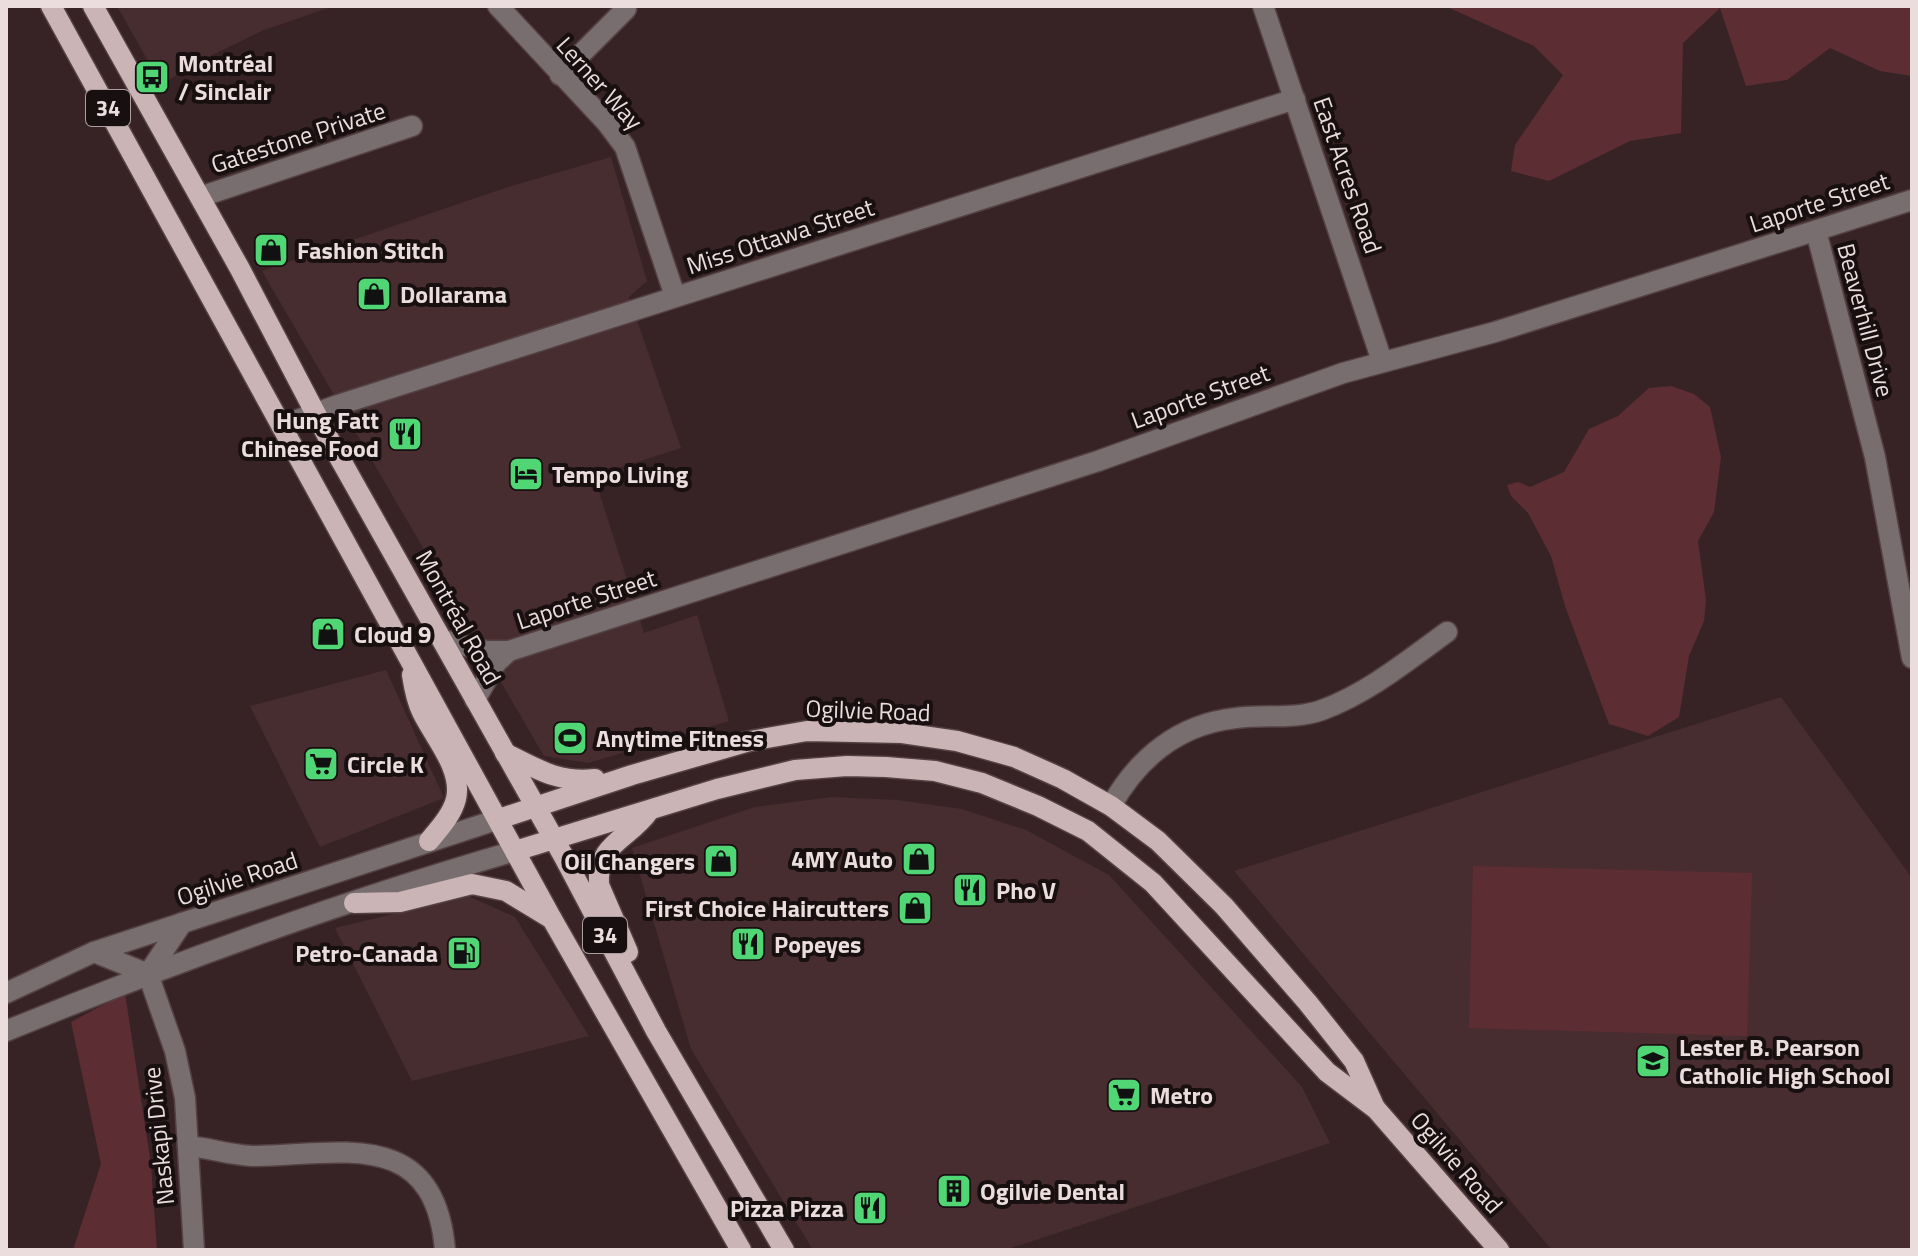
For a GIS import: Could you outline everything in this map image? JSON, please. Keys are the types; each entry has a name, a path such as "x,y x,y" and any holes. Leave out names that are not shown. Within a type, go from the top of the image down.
{"main road":[{"name":"34","path":"51,6 552,919 741,1250"},
{"name":"Montréal Road","path":"93,6 200,197 315,413 554,840 656,1031 784,1250"},
{"path":"409,655 415,693 456,775 458,789 456,802 447,819 429,841"},
{"name":"Ogilvie Road","path":"499,819 632,775 779,735 829,731 902,733 957,741 1014,757 1063,779 1111,806 1158,841 1224,906 1354,1061 1376,1109"},
{"path":"505,753 558,779 574,782 632,775"},
{"name":"Ogilvie Road","path":"515,851 717,789 795,770 847,766 935,771 1010,794 1088,831 1153,883 1327,1072 1376,1109 1499,1250"},
{"path":"650,809 643,820 610,845 598,873 599,885 648,995 656,1031"},
{"path":"354,903 400,902 472,884 506,891 552,919"},
{"path":"729,1228 764,1212"}],"street":[{"name":"Lerner Way","path":"498,6 607,123 625,147 675,296"},
{"name":"East Acres Road","path":"1263,6 1382,361"},
{"path":"560,75 626,9"},
{"name":"Miss Ottawa Street","path":"281,426 675,296 1295,99"},
{"name":"Gatestone Private","path":"200,197 412,126"},
{"name":"Laporte Street","path":"443,640 486,651 509,651 1098,461 1343,373 1495,332 1912,200"},
{"name":"Beaverhill Drive","path":"1816,231 1875,457 1912,658"},
{"path":"1111,806 1125,782 1159,747 1197,726 1236,718 1279,718 1318,712 1359,695 1447,632"},
{"name":"Laporte Street","path":"475,700 496,663 509,651"},
{"name":"Ogilvie Road","path":"6,993 94,952 499,819"},
{"name":"Ogilvie Road","path":"6,1031 148,974 515,851"},
{"path":"94,952 148,974 182,923"},
{"name":"Naskapi Drive","path":"148,974 175,1051 185,1098 194,1250"},
{"path":"188,1146 252,1156 358,1151 385,1157 402,1165 422,1181 436,1206 444,1230 445,1250"}],"shaded area":[{"path":"117,6 334,6 264,30 161,84"},
{"path":"1445,6 1912,6 1912,76 1880,71 1830,48 1787,80 1746,86 1720,8 1683,43 1681,133 1630,141 1549,181 1511,171 1515,145 1563,75 1534,46"},
{"path":"611,157 647,281 629,297 681,448 594,476 644,633 697,615 729,721 588,763 544,756 262,271 508,187"},
{"path":"1671,386 1694,394 1710,407 1721,457 1714,512 1698,541 1706,600 1704,621 1689,656 1679,717 1648,736 1609,724 1565,606 1551,556 1528,513 1511,496 1507,485 1518,482 1530,487 1564,472 1589,429 1618,416 1649,388"},
{"path":"386,670 444,798 320,847 250,706"},
{"name":"Lester B. Pearson Catholic High School","path":"1781,697 1912,878 1912,1250 1552,1250 1234,871"},
{"path":"833,797 897,800 962,809 1026,830 1109,875 1302,1087 1330,1143 1005,1250 813,1250 691,1049 632,848 755,807"},
{"path":"1473,866 1752,873 1747,1036 1469,1028"},
{"path":"468,896 515,917 589,1036 412,1081 335,928"},
{"path":"125,993 151,1165 157,1250 73,1250 101,1164 71,1022"}],"place":[{"name":"Montréal / Sinclair","path":"152,77"},
{"name":"Fashion Stitch","path":"271,250"},
{"name":"Dollarama","path":"374,294"},
{"name":"Hung Fatt Chinese Food","path":"405,434"},
{"name":"Tempo Living","path":"526,474"},
{"name":"Cloud 9","path":"328,634"},
{"name":"Anytime Fitness","path":"570,738"},
{"name":"Circle K","path":"321,764"},
{"name":"4MY Auto","path":"919,859"},
{"name":"Oil Changers","path":"721,861"},
{"name":"Pho V","path":"970,890"},
{"name":"First Choice Haircutters","path":"915,908"},
{"name":"Popeyes","path":"748,944"},
{"name":"Petro-Canada","path":"464,953"},
{"name":"Lester B. Pearson Catholic High School","path":"1653,1061"},
{"name":"Metro","path":"1124,1095"},
{"name":"Ogilvie Dental","path":"954,1191"},
{"name":"Pizza Pizza","path":"870,1208"}]}
